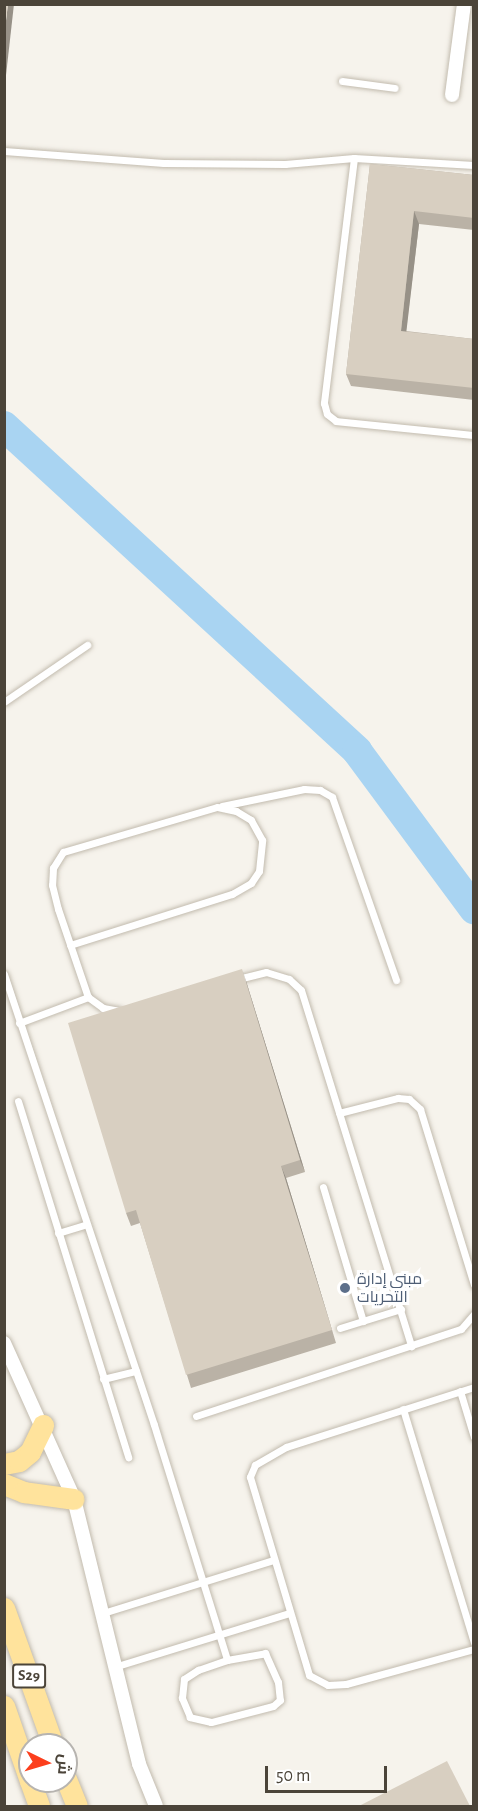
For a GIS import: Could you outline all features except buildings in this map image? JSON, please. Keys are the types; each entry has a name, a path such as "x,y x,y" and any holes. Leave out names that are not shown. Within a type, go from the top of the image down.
{"main road":[{"path":"4,1464 19,1461 30,1452 43,1425"},
{"path":"4,1484 24,1492 74,1499"},
{"name":"S29","path":"4,1608 50,1733"},
{"name":"S29","path":"4,1706 18,1746"}],"street":[{"path":"452,95 464,4"},
{"path":"4,1343 43,1425 74,1499 139,1764 156,1806"}],"lane":[{"path":"342,81 395,88"},
{"path":"4,151 164,163 285,164 354,158 474,165"},
{"path":"354,158 324,404 327,414 336,421 474,435"},
{"path":"4,702 87,645"},
{"path":"131,1008 120,1011 103,1008 88,997 52,885 53,868 63,852 217,807 304,789 320,790 332,797 396,980"},
{"path":"70,945 232,894 251,883 259,871 262,840 251,820 236,811 217,807"},
{"path":"232,981 266,972 289,979 301,990 411,1346"},
{"path":"4,974 136,1371 227,1660"},
{"path":"19,1023 88,997"},
{"path":"4,1007 13,1003"},
{"path":"339,1113 398,1098 410,1099 420,1109 474,1285"},
{"path":"18,1101 128,1457"},
{"path":"323,1187 363,1321"},
{"path":"58,1233 87,1224"},
{"path":"340,1328 400,1309"},
{"path":"196,1416 461,1329 474,1314"},
{"path":"104,1379 136,1371"},
{"path":"474,1387 286,1447 255,1465 250,1477 309,1675 328,1685 346,1684 474,1649"},
{"path":"460,1391 474,1437"},
{"path":"404,1409 474,1642"},
{"path":"103,1613 273,1560"},
{"path":"114,1667 289,1613"},
{"path":"265,1653 279,1682 280,1700 273,1706 198,1722 190,1717 182,1698 184,1679 198,1670 227,1660 265,1653"}],"waterway":[{"path":"4,426 357,751 474,909"}],"place":[{"name":"مبنى إدارة التحريات","path":"345,1288"}]}
